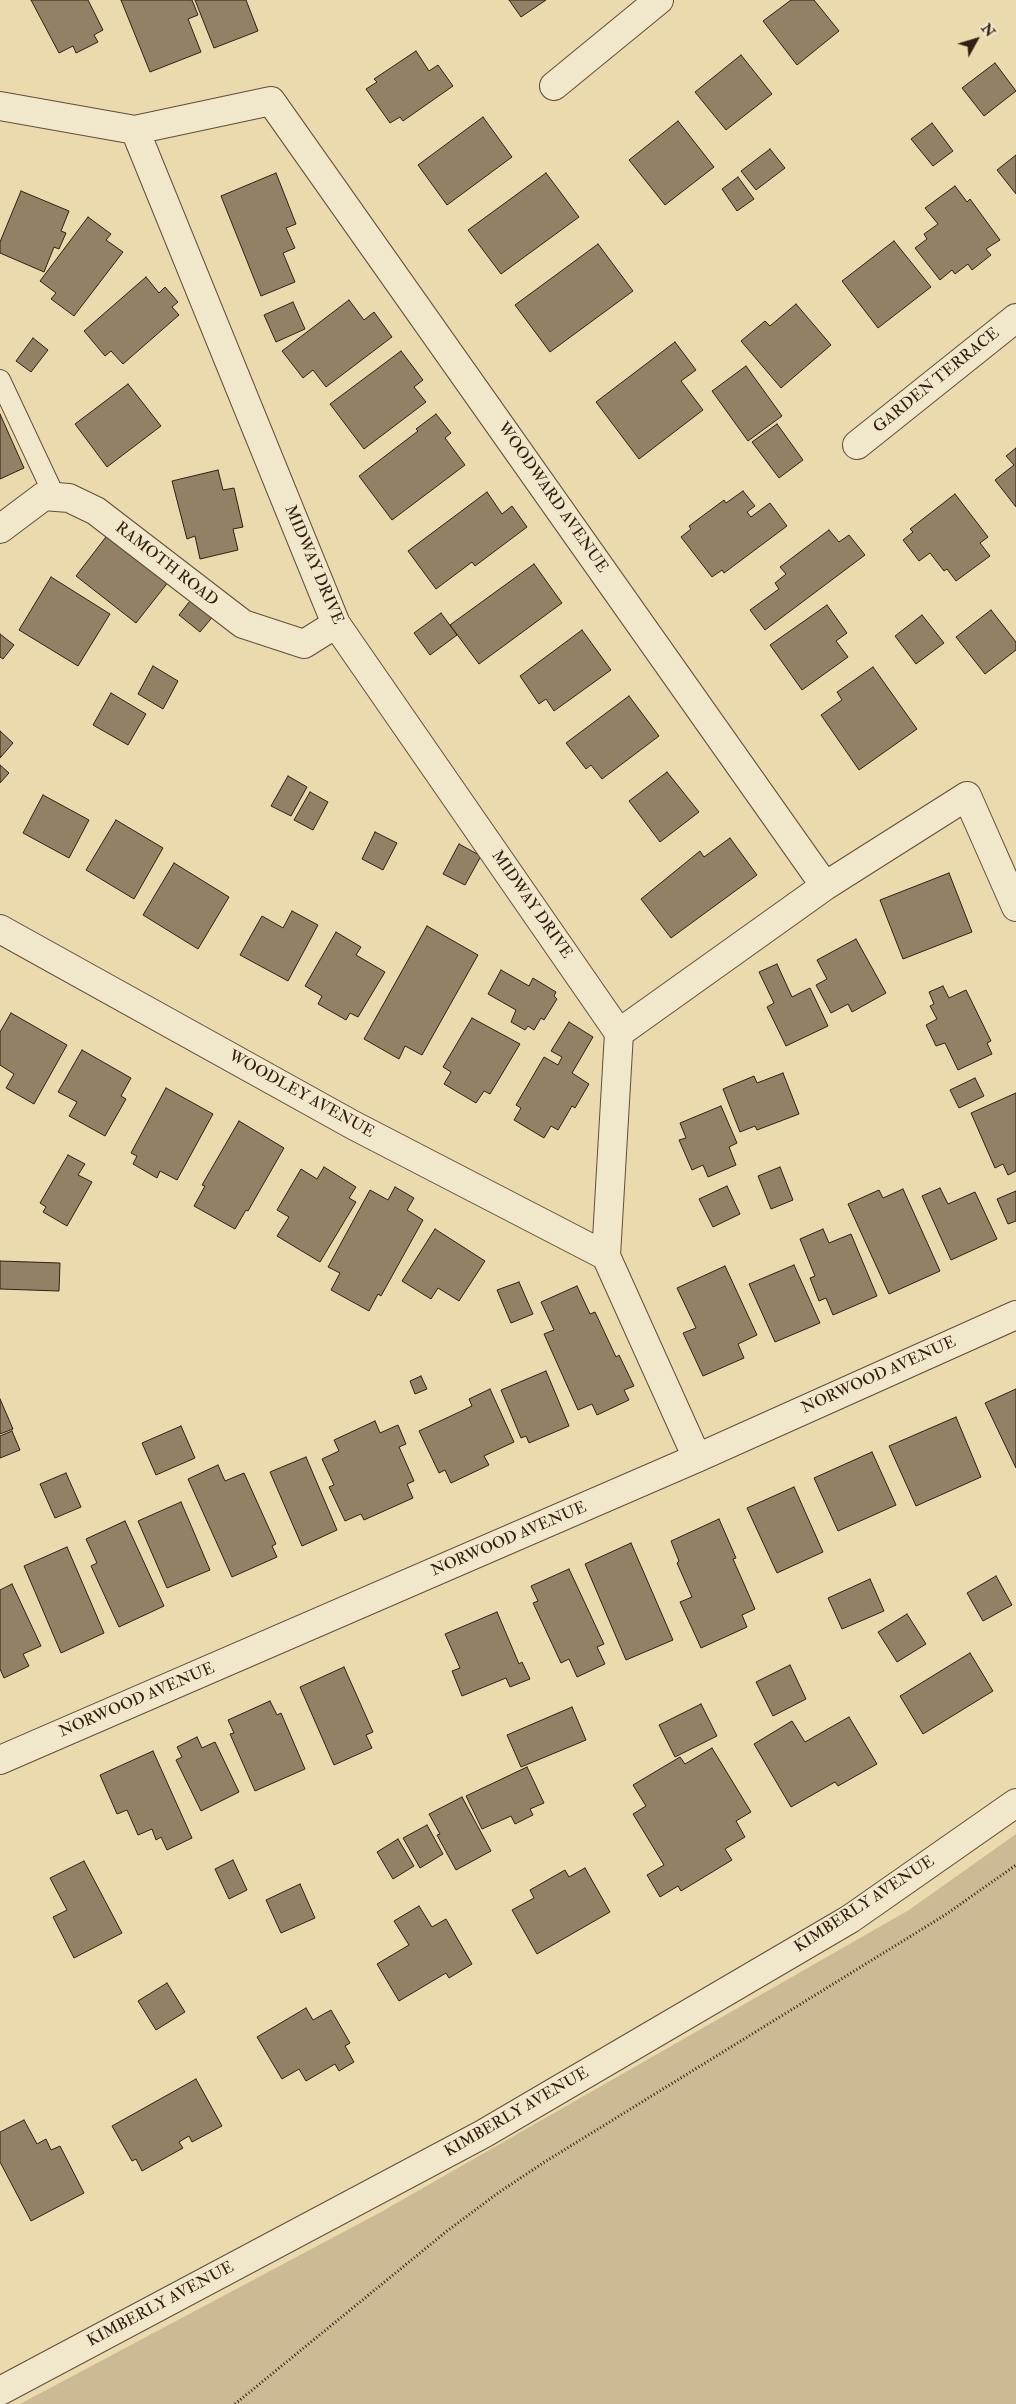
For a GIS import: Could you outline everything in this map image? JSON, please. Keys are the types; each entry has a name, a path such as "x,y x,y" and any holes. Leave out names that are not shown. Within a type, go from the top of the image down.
{"street":[{"path":"554,86 659,0"},
{"name":"WOODWARD AVENUE","path":"0,106 135,130 271,100 825,886"},
{"name":"MIDWAY DRIVE","path":"135,130 336,624 619,1033"},
{"name":"GARDEN TERRACE","path":"857,445 1016,318"},
{"path":"0,529 44,496 56,497"},
{"name":"RAMOTH ROAD","path":"56,497 69,498 96,511 243,624 304,644 336,624"},
{"path":"697,1458 606,1256 619,1033 825,886 967,796 1016,907"},
{"name":"WOODLEY AVENUE","path":"0,929 353,1125 606,1256"},
{"name":"NORWOOD AVENUE","path":"0,1760 697,1458 1016,1315"},
{"name":"KIMBERLY AVENUE","path":"0,2391 483,2134 850,1920 1016,1803"}],"lane":[{"path":"0,380 56,497"}],"path":[{"path":"235,2404 447,2231 498,2193 543,2163 945,1915 1016,1865"}],"shaded area":[{"path":"1016,1834 1016,2404 20,2404 381,2212 909,1910"}],"building":[{"path":"31,0 88,0 103,30 94,35 98,42 76,53 73,46 59,53"},
{"path":"121,0 192,0 198,15 188,19 201,52 150,72"},
{"path":"195,0 246,0 258,31 214,48"},
{"path":"509,0 546,0 521,17"},
{"path":"791,0 814,0 839,31 797,65 763,21"},
{"path":"416,51 429,71 438,65 453,86 403,121 400,117 390,123 366,89 377,82 374,79"},
{"path":"741,55 772,94 726,130 695,92"},
{"path":"995,63 1016,91 984,116 962,88"},
{"path":"483,117 512,157 447,205 418,165"},
{"path":"678,121 714,167 665,205 629,160"},
{"path":"932,123 953,151 933,166 911,139"},
{"path":"770,149 785,168 756,190 741,171"},
{"path":"1016,155 1016,194 997,170"},
{"path":"276,173 296,224 286,228 295,248 283,253 295,282 261,296 221,196"},
{"path":"546,173 579,217 501,274 468,230"},
{"path":"738,177 754,199 737,211 722,189"},
{"path":"955,186 967,202 970,199 1000,240 986,249 991,255 972,270 968,264 955,274 952,270 940,280 915,248 927,239 924,234 938,224 925,208"},
{"path":"21,191 69,211 61,231 66,233 59,249 54,247 44,272 0,253 0,242"},
{"path":"88,217 111,234 106,240 123,252 74,316 51,299 56,293 40,281"},
{"path":"894,241 931,287 878,328 842,281"},
{"path":"598,244 633,291 550,352 515,305"},
{"path":"146,277 159,293 165,287 178,302 172,307 179,315 123,364 111,351 105,356 84,331"},
{"path":"349,300 364,320 374,312 392,337 326,387 313,370 303,378 282,351"},
{"path":"293,302 305,329 276,342 264,315"},
{"path":"796,304 831,345 781,388 741,341 765,321 770,326"},
{"path":"33,338 48,350 31,372 16,361"},
{"path":"675,342 696,370 681,381 703,410 639,459 596,402"},
{"path":"401,351 423,380 414,387 426,402 364,449 330,404"},
{"path":"746,366 782,416 748,441 712,391"},
{"path":"128,384 161,426 107,467 75,424"},
{"path":"0,414 24,468 0,479"},
{"path":"436,414 451,433 445,438 465,465 392,520 359,476 418,431 416,429"},
{"path":"777,424 803,460 779,478 752,442"},
{"path":"1016,448 1016,507 995,480 1014,465 1006,456"},
{"path":"218,470 223,490 234,488 243,527 233,529 238,550 200,559 195,536 187,539 172,481"},
{"path":"743,491 755,506 747,512 751,517 770,503 787,526 724,573 722,570 712,577 681,537 691,529 689,526 724,500 726,503"},
{"path":"487,492 502,514 512,506 527,527 475,566 472,562 436,589 408,551"},
{"path":"955,494 988,537 980,543 990,556 956,581 947,569 944,571 930,553 919,561 903,540 913,532 910,529"},
{"path":"829,530 839,542 849,535 865,555 765,630 750,610 779,589 775,583 786,574 780,567"},
{"path":"109,533 169,581 136,623 76,576"},
{"path":"534,564 562,603 479,664 450,625"},
{"path":"51,577 110,614 78,666 19,630"},
{"path":"193,597 215,614 200,632 179,615"},
{"path":"827,605 847,633 836,641 848,657 802,690 770,645"},
{"path":"991,610 1016,642 1016,650 985,674 956,637"},
{"path":"441,613 457,635 430,655 414,633"},
{"path":"922,615 944,643 916,664 895,636"},
{"path":"582,630 611,670 554,711 546,699 539,704 520,676"},
{"path":"0,634 14,645 3,659 0,657"},
{"path":"153,666 178,681 163,709 138,694"},
{"path":"873,667 917,729 859,770 821,715 842,700 837,692"},
{"path":"111,693 146,714 128,745 93,725"},
{"path":"629,696 659,736 602,779 591,765 586,769 566,743"},
{"path":"0,731 13,743 0,758"},
{"path":"0,765 9,773 0,783"},
{"path":"667,772 699,812 660,842 629,801"},
{"path":"288,776 307,787 291,816 271,806"},
{"path":"310,792 328,802 313,830 294,820"},
{"path":"43,795 89,820 69,858 23,833"},
{"path":"116,820 163,848 134,899 86,870"},
{"path":"375,832 397,843 383,870 362,859"},
{"path":"730,838 757,875 671,938 641,899 700,851 704,857"},
{"path":"459,844 481,856 465,885 443,874"},
{"path":"174,863 229,897 198,949 143,915"},
{"path":"949,873 972,932 903,959 880,900"},
{"path":"292,911 318,925 288,981 240,955 262,916 283,928"},
{"path":"427,926 478,955 422,1055 405,1046 399,1059 364,1039"},
{"path":"336,932 361,947 356,955 385,972 358,1017 350,1013 346,1020 318,1004 322,996 305,986"},
{"path":"856,939 886,993 852,1012 848,1004 831,1013 816,985 827,979 817,960"},
{"path":"777,964 792,997 810,988 828,1026 786,1046 767,1007 774,1003 759,972"},
{"path":"501,970 529,986 533,978 556,992 554,996 557,999 544,1020 541,1018 534,1030 528,1026 525,1030 511,1022 516,1010 488,994"},
{"path":"943,986 949,998 966,990 991,1041 987,1043 992,1054 958,1070 945,1043 936,1046 926,1025 937,1019 930,1006 934,1004 929,992"},
{"path":"11,1013 67,1045 34,1104 6,1088 14,1074 0,1065 0,1032"},
{"path":"472,1018 520,1044 490,1094 484,1091 476,1103 444,1084 451,1072 443,1067"},
{"path":"569,1022 593,1037 572,1073 589,1084 575,1108 572,1106 558,1130 551,1126 544,1138 514,1120 521,1108 516,1105 544,1057 558,1065 562,1057 551,1051"},
{"path":"82,1050 131,1078 121,1096 126,1099 105,1136 69,1116 77,1102 58,1092"},
{"path":"783,1073 799,1114 757,1130 755,1126 740,1132 723,1089 754,1076 757,1083"},
{"path":"975,1078 984,1096 959,1108 950,1090"},
{"path":"166,1088 213,1114 177,1180 160,1171 157,1178 133,1164 137,1156 131,1153"},
{"path":"1016,1093 1016,1171 1008,1175 1003,1164 995,1168 971,1113"},
{"path":"721,1106 737,1143 729,1147 736,1165 708,1177 703,1165 692,1170 679,1140 686,1138 680,1123"},
{"path":"239,1121 284,1148 248,1211 246,1210 235,1229 194,1206 205,1186 202,1185"},
{"path":"68,1155 85,1164 78,1175 92,1182 67,1226 43,1212 46,1207 40,1203"},
{"path":"324,1167 356,1187 349,1198 356,1202 320,1262 277,1236 289,1217 277,1210 301,1169 317,1179"},
{"path":"780,1167 793,1200 771,1209 758,1176"},
{"path":"727,1186 740,1214 713,1227 699,1199"},
{"path":"395,1187 414,1198 407,1210 423,1220 381,1296 378,1294 369,1311 331,1290 340,1273 328,1267 370,1190 388,1200"},
{"path":"940,1188 948,1204 975,1192 997,1239 951,1260 922,1196"},
{"path":"903,1189 940,1271 889,1294 848,1204 879,1190 883,1198"},
{"path":"1016,1191 1016,1221 1008,1224 997,1199"},
{"path":"435,1229 485,1261 459,1301 438,1288 431,1299 402,1281"},
{"path":"823,1229 829,1243 851,1234 877,1296 833,1315 826,1298 819,1301 810,1278 815,1276 800,1239"},
{"path":"0,1261 60,1263 59,1291 0,1289"},
{"path":"794,1265 820,1323 775,1342 749,1284"},
{"path":"725,1266 757,1335 738,1344 744,1358 703,1376 683,1333 696,1328 677,1288"},
{"path":"519,1282 533,1314 511,1323 497,1290"},
{"path":"577,1286 590,1314 595,1312 616,1357 619,1355 634,1386 624,1390 629,1400 597,1415 592,1404 578,1410 544,1334 554,1330 541,1302"},
{"path":"546,1371 569,1426 529,1443 526,1436 521,1438 501,1390"},
{"path":"421,1376 427,1389 415,1394 410,1381"},
{"path":"490,1389 514,1442 484,1456 489,1465 451,1483 445,1470 439,1473 419,1431 472,1406 469,1399"},
{"path":"1016,1389 1016,1468 985,1403"},
{"path":"0,1399 13,1429 0,1434"},
{"path":"956,1417 981,1477 916,1506 889,1446"},
{"path":"375,1421 380,1433 398,1425 406,1444 399,1447 414,1481 407,1484 413,1498 364,1520 361,1514 345,1521 329,1487 334,1485 322,1459 339,1451 334,1440"},
{"path":"181,1426 195,1458 156,1475 142,1443"},
{"path":"12,1431 20,1450 0,1458 0,1436"},
{"path":"872,1452 896,1505 838,1531 814,1478"},
{"path":"306,1457 337,1530 302,1546 270,1472"},
{"path":"218,1465 225,1481 244,1473 276,1544 272,1546 277,1557 232,1577 188,1479"},
{"path":"66,1473 81,1507 55,1518 40,1484"},
{"path":"794,1487 823,1552 777,1573 747,1508"},
{"path":"181,1502 210,1570 167,1588 138,1521"},
{"path":"719,1519 736,1558 733,1559 755,1609 742,1615 747,1627 701,1648 680,1602 692,1597 677,1563 679,1561 671,1541"},
{"path":"125,1521 164,1606 119,1627 91,1566 97,1563 86,1539"},
{"path":"631,1543 673,1640 626,1660 585,1564"},
{"path":"67,1547 104,1633 61,1653 24,1566"},
{"path":"569,1569 604,1644 597,1647 605,1664 577,1677 569,1659 561,1663 533,1603 538,1601 531,1586"},
{"path":"996,1576 1012,1605 983,1621 967,1593"},
{"path":"870,1579 884,1611 842,1629 828,1598"},
{"path":"12,1584 41,1646 23,1654 29,1666 4,1678 0,1669 0,1590"},
{"path":"497,1612 519,1664 522,1662 530,1679 510,1687 506,1678 462,1696 452,1671 460,1668 445,1634"},
{"path":"907,1614 926,1644 897,1662 878,1632"},
{"path":"970,1653 993,1691 923,1734 900,1696"},
{"path":"790,1665 806,1699 773,1716 756,1682"},
{"path":"344,1667 373,1732 366,1735 372,1748 334,1765 300,1687"},
{"path":"270,1701 277,1715 281,1713 305,1769 255,1791 230,1734 234,1733 228,1720"},
{"path":"701,1704 717,1736 675,1757 659,1725"},
{"path":"572,1707 586,1740 521,1767 507,1735"},
{"path":"849,1717 877,1764 838,1786 835,1782 791,1807 754,1744 792,1721 805,1742"},
{"path":"197,1737 202,1748 215,1742 239,1792 201,1811 176,1760 182,1757 177,1747"},
{"path":"712,1748 751,1812 736,1821 745,1837 725,1849 732,1860 681,1891 678,1886 660,1897 647,1875 664,1865 633,1814 646,1806 633,1785 680,1757 685,1764"},
{"path":"153,1751 192,1838 167,1850 161,1837 156,1840 152,1829 138,1835 127,1810 117,1814 100,1775"},
{"path":"527,1767 544,1803 530,1809 533,1815 515,1824 511,1816 482,1829 466,1796"},
{"path":"462,1797 491,1851 456,1870 437,1835 440,1834 429,1814"},
{"path":"427,1825 443,1854 420,1868 403,1838"},
{"path":"398,1839 414,1866 393,1879 377,1852"},
{"path":"233,1860 247,1890 229,1899 215,1869"},
{"path":"84,1861 122,1933 74,1958 53,1917 67,1910 50,1878"},
{"path":"585,1868 610,1912 537,1954 512,1910 534,1898 530,1890 565,1870 569,1877"},
{"path":"300,1884 315,1918 281,1933 266,1900"},
{"path":"419,1906 432,1927 446,1919 472,1964 449,1978 446,1973 399,2001 377,1964 409,1945 394,1921"},
{"path":"167,1983 185,2012 156,2030 138,2001"},
{"path":"306,2008 313,2020 331,2010 350,2043 345,2046 354,2062 339,2071 335,2064 306,2081 299,2069 282,2079 257,2037"},
{"path":"196,2079 222,2126 192,2142 189,2136 179,2142 183,2148 142,2171 136,2159 132,2161 112,2126"},
{"path":"24,2120 37,2144 46,2139 51,2150 60,2146 84,2193 31,2221 0,2162 0,2132"}]}
